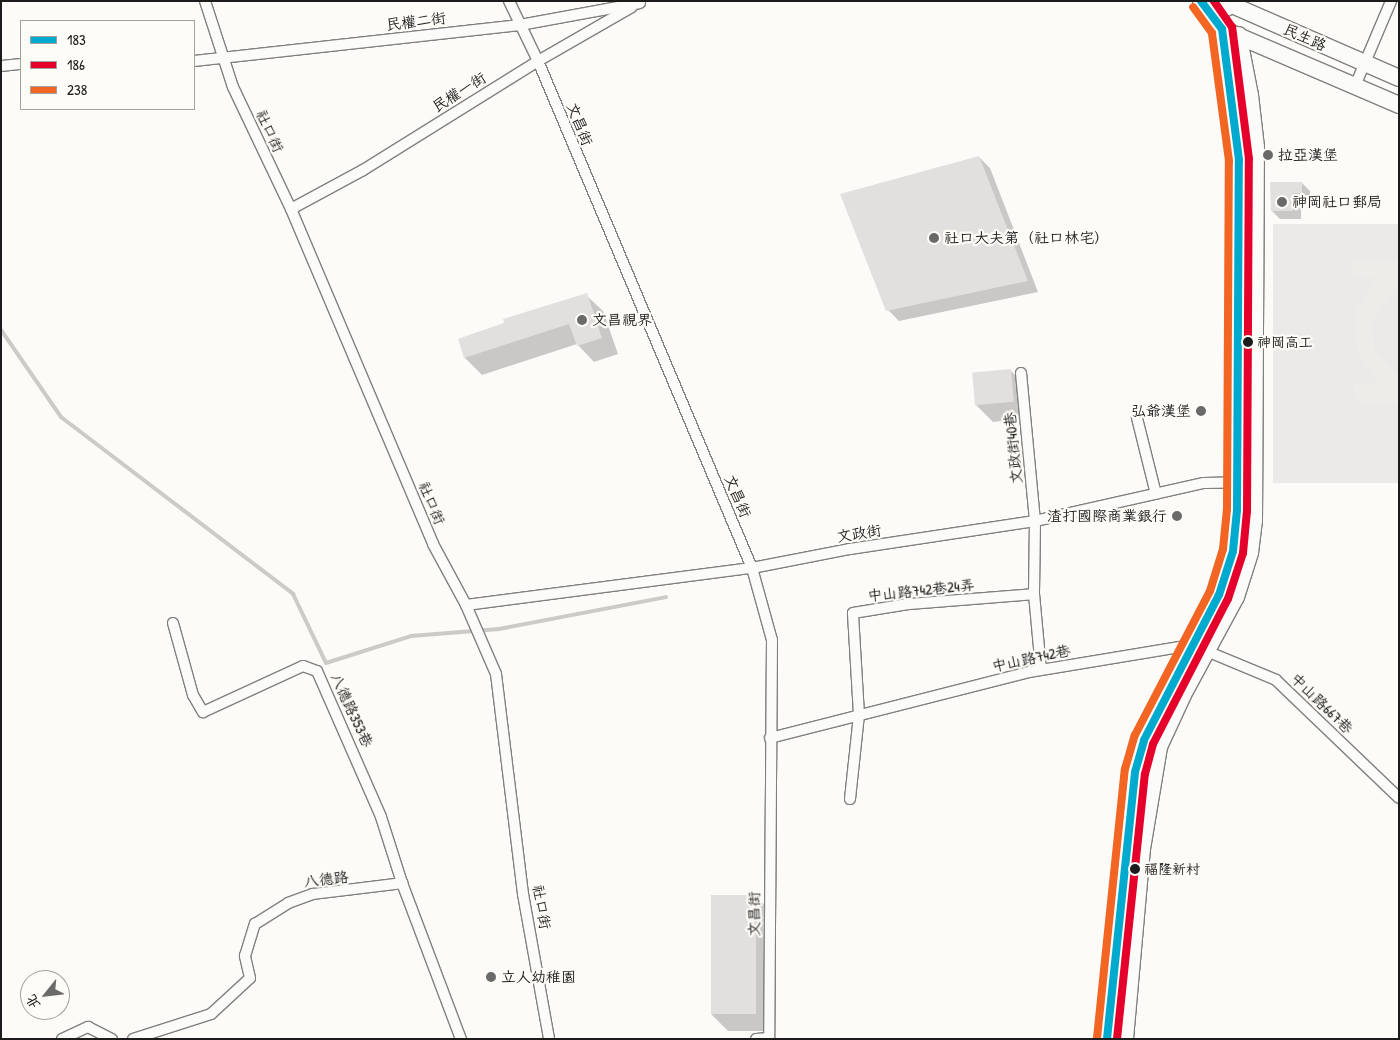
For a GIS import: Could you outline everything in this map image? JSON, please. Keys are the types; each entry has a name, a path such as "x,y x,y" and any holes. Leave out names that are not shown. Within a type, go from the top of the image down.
{"main road":[{"path":"1201,1 1222,29"},
{"path":"1212,15 1230,3 1239,34"},
{"name":"民生路","path":"1230,3 1399,78"},
{"name":"民生路","path":"1222,29 1239,34 1399,105"}],"street":[{"name":"社口街","path":"205,1 233,87 290,209 433,544 466,605 496,674 523,894 549,1039"},
{"name":"文昌街","path":"509,1 538,61 752,568 772,640 770,738 770,1038"},
{"path":"1355,86 1391,1"},
{"name":"民權二街","path":"195,60 520,25 642,2"},
{"name":"民權一街","path":"290,209 363,170 538,61 642,2"},
{"path":"1107,1039 1135,772 1144,740 1218,596 1233,551 1237,510 1238,160 1222,29"},
{"path":"1126,1039 1143,849 1158,756 1184,695 1211,650 1246,575 1255,520 1257,147 1252,95 1239,34"},
{"path":"1,66 20,64"},
{"name":"文政街40巷","path":"1021,373 1035,521 1034,594 1041,670"},
{"path":"1137,418 1156,494"},
{"name":"文政街","path":"466,605 752,568 850,549 1035,521 1204,483 1255,482"},
{"name":"中山路742巷24弄","path":"859,715 852,613 908,604 1034,594"},
{"name":"八德路353巷","path":"173,623 193,695 203,712 303,666 317,670 374,800 402,883"},
{"name":"中山路742巷","path":"770,738 1041,670 1192,645 1211,650"},
{"name":"中山路667巷","path":"1211,650 1276,680 1399,798"},
{"path":"850,799 859,715"},
{"path":"402,883 461,1039"},
{"name":"八德路","path":"134,1039 211,1014 250,978 245,956 255,924 288,902 313,894 402,883"},
{"path":"62,1039 88,1028 112,1039"},
{"path":"756,1039 770,1038"}],"shaded area":[{"name":"神岡高工","path":"1273,224 1399,224 1399,483 1273,483"},
{"path":"1353,259 1399,260 1399,285 1379,307 1372,328 1375,351 1399,377 1399,402 1356,402 1353,384 1379,384 1360,356 1355,326 1358,307 1378,279 1353,278"}],"building":[{"name":"社口大夫第（社口林宅）","path":"979,156 1028,281 886,311 840,194"},
{"name":"神岡社口郵局","path":"1270,182 1302,182 1302,193 1293,193 1293,211 1271,211"},
{"path":"587,293 602,338 577,346 569,324 464,358 458,339 504,323 503,319"},
{"path":"1011,369 1014,402 975,405 972,372"},
{"path":"711,895 756,895 756,1014 711,1014"}],"waterway":[{"path":"1,330 61,417 293,594 326,663 411,636 499,629 666,597"}],"transit line":[{"name":"183","path":"1107,1039 1135,772 1144,740 1219,595 1233,551 1237,510 1239,160 1222,29 1201,1"},
{"name":"186","path":"1117,1039 1145,774 1153,744 1228,599 1243,553 1247,511 1249,159 1232,27 1214,1"},
{"name":"238","path":"1097,1038 1125,769 1135,735 1210,591 1223,549 1227,509 1229,161 1212,33 1193,7"}],"place":[{"name":"拉亞漢堡","path":"1268,155"},
{"name":"神岡社口郵局","path":"1282,202"},
{"name":"社口大夫第（社口林宅）","path":"934,238"},
{"name":"文昌視界","path":"582,320"},
{"name":"神岡高工","path":"1248,342"},
{"name":"弘爺漢堡","path":"1201,411"},
{"name":"渣打國際商業銀行","path":"1177,516"},
{"name":"福隆新村","path":"1135,869"},
{"name":"立人幼稚園","path":"491,977"}]}
